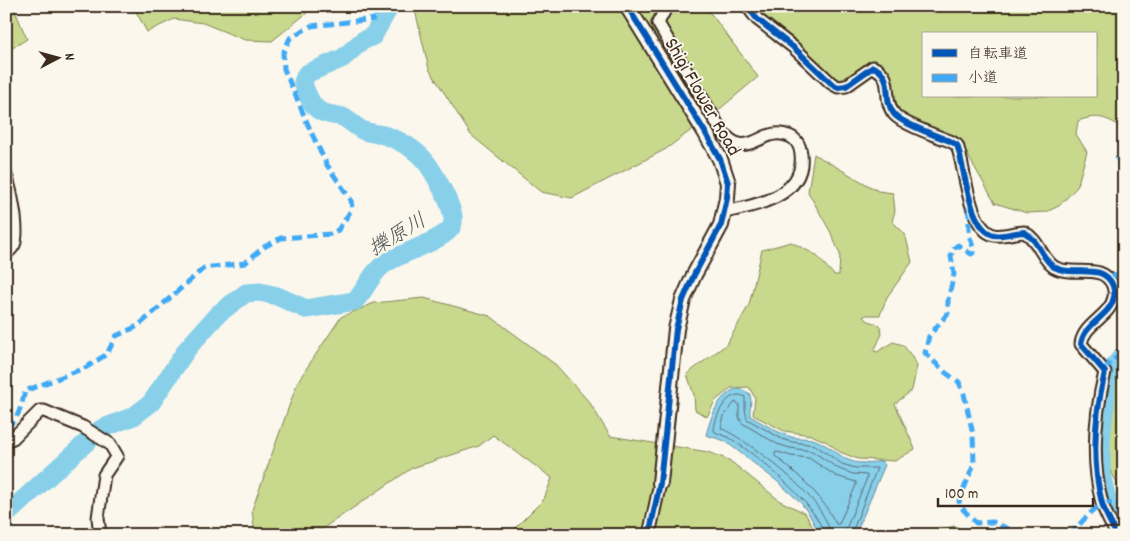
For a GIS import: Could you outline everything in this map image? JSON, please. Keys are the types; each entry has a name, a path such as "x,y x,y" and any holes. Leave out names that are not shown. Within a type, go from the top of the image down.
{"street":[{"path":"667,6 658,23 721,130 729,140 740,144 754,143 768,135 788,135 796,139 801,149 800,167 796,179 790,187 779,196 765,202 724,212"},
{"path":"747,6 757,20 793,47 831,83 838,87 846,86 873,67 881,71 885,76 889,104 894,114 902,121 950,141 957,146 976,219 987,232 997,236 1024,232 1034,240 1046,259 1053,266 1070,272 1093,271 1108,277 1114,290 1112,305 1086,332 1081,344 1105,372 1099,397 1099,412 1095,432 1096,463 1102,504 1117,535"},
{"name":"Shigi Flower Road","path":"630,12 720,159 728,183 721,225 694,275 680,310 676,329 660,483"},
{"path":"6,175 13,199 16,238 14,246 6,254"},
{"path":"6,441 13,438 40,411 44,411 83,427 110,444 117,456 104,475 98,518 100,535"},
{"path":"649,535 660,483"}],"green space":[{"path":"6,6 13,6 27,39 6,52"},
{"path":"133,6 312,6 308,12 272,41 245,40 203,23 174,19 147,32"},
{"path":"414,6 702,6 712,15 758,77 721,108 666,149 572,198 541,192 471,135 429,69"},
{"path":"753,6 1124,6 1124,143 1118,125 1113,122 1098,117 1078,121 1076,134 1087,152 1077,187 1059,206 1046,212 1027,213 995,203 963,147 943,132 902,115 893,103 890,75 885,67 878,63 845,83 835,82 771,27"},
{"path":"814,154 878,191 893,193 895,211 892,221 905,234 912,262 887,297 880,315 866,315 863,317 880,326 882,334 874,351 877,352 893,342 903,345 917,366 912,390 895,404 915,449 895,461 858,459 840,452 827,442 811,435 784,431 753,415 755,398 749,387 731,388 715,401 707,417 695,410 694,395 687,374 727,344 749,305 762,250 791,242 816,255 834,275 839,275 840,254 830,231 808,192"},
{"path":"424,298 490,316 556,365 590,403 610,436 708,452 729,460 780,501 805,513 817,535 508,535 544,499 552,478 493,435 479,446 412,468 313,535 255,535 252,510 298,381 341,317 374,303"},
{"path":"1124,359 1124,527 1117,514 1117,483 1102,454 1111,378"},
{"path":"955,526 972,535 916,535 918,531 937,530"}],"water":[{"path":"735,389 741,389 749,393 751,399 750,416 776,430 792,437 818,441 852,461 869,463 881,461 885,465 855,535 820,535 801,503 778,482 725,441 706,435 719,402"}],"waterway":[{"name":"擽原川","path":"6,515 101,429 134,416 151,403 187,349 218,314 246,293 260,292 277,296 306,309 355,301 373,276 386,263 429,243 450,229 453,219 448,201 432,170 418,154 399,141 384,135 365,131 343,117 320,111 312,102 304,86 303,82 306,74 343,58 362,41 373,36 390,6"},
{"path":"1124,354 1108,376 1101,441 1104,488 1115,519 1124,534"}],"marked path":[{"path":"6,427 17,416 25,391 87,367 107,354 116,336 138,326 204,268 245,263 264,247 281,238 331,234 338,230 352,209 351,200 327,165 312,134 284,69 283,53 290,38 311,26 375,19"},
{"path":"1117,156 1119,164 1124,169"},
{"path":"969,207 969,235 973,253 971,254 958,245 954,248 951,256 954,274 948,300 948,313 929,336 925,353 946,373 959,382 964,394 973,434 974,464 959,501 960,506 976,523 993,522 1022,535"},
{"path":"1108,277 1124,274"},
{"path":"1103,370 1124,348"},
{"path":"1069,535 1089,514 1107,503 1115,502 1120,505 1124,514"},
{"path":"1042,535 1051,535"}],"cycle path":[{"path":"627,6 705,132 720,159 728,183 721,225 683,300 676,329 660,483 649,535"},
{"path":"747,6 757,19 793,47 831,83 838,87 846,86 873,67 880,71 886,82 890,108 898,118 957,145 973,209 978,221 985,230 994,235 1024,232 1029,235 1054,267 1070,271 1095,272 1108,278 1114,292 1112,304 1087,331 1081,344 1105,372 1097,421 1096,471 1103,507 1117,535"}]}
